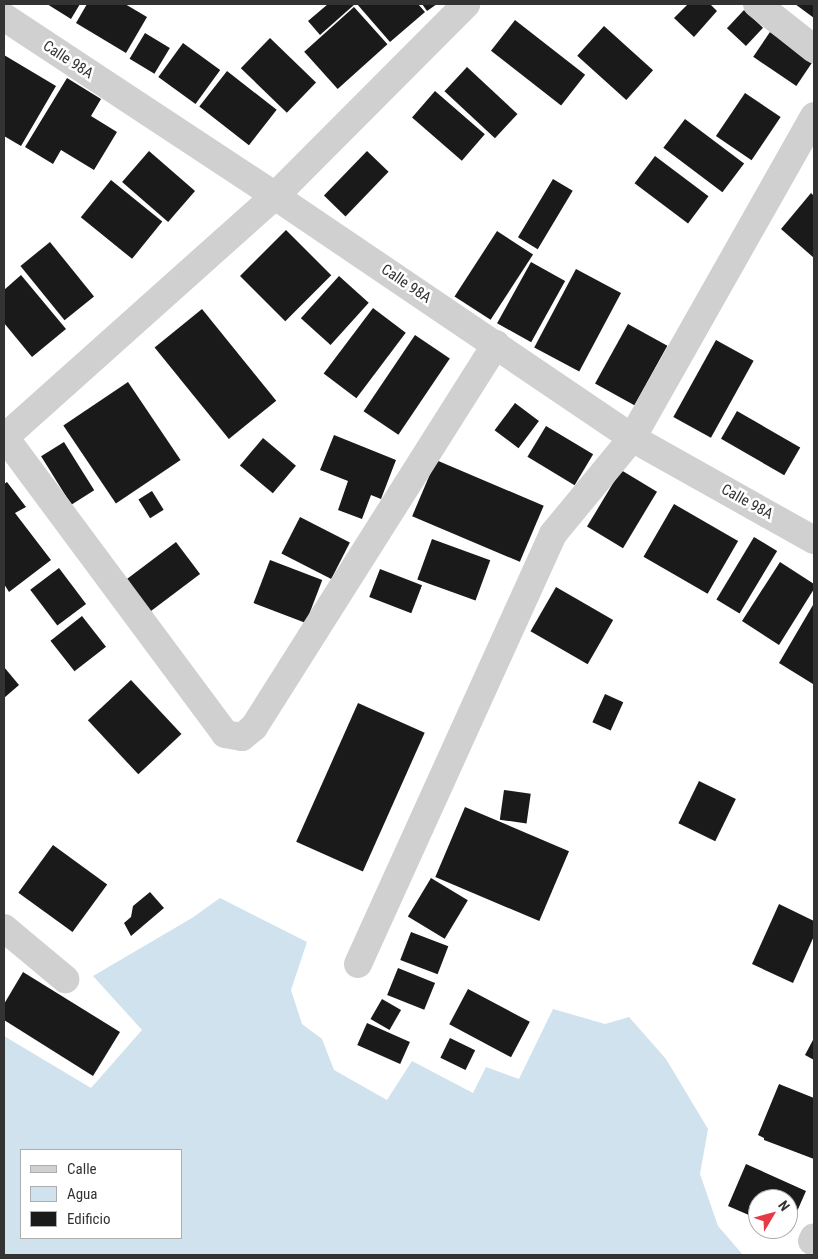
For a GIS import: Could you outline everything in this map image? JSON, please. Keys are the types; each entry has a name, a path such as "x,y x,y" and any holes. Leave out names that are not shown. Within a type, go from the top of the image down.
{"street":[{"path":"466,4 275,196 4,437 225,734 242,737 254,727 496,344"},
{"path":"757,4 814,49"},
{"name":"Calle 98A","path":"4,17 496,344 632,438 814,540"},
{"path":"358,964 552,534 632,438 814,116"},
{"path":"4,928 65,979"}],"water":[{"path":"220,898 307,942 291,990 302,1024 322,1039 334,1070 387,1100 412,1061 473,1093 486,1067 519,1079 553,1009 605,1024 629,1017 666,1059 708,1129 700,1174 718,1226 743,1255 4,1255 4,1036 91,1088 142,1030 93,976 192,918"}],"building":[{"path":"47,4 80,4 71,19"},
{"path":"87,4 125,4 147,17 126,53 76,23"},
{"path":"328,4 355,4 320,35 308,21"},
{"path":"357,4 418,4 425,12 390,42"},
{"path":"422,4 437,4 427,11"},
{"path":"688,4 710,4 717,11 694,37 674,18"},
{"path":"795,4 814,4 814,18"},
{"path":"354,7 387,44 338,89 304,52"},
{"path":"744,10 763,28 746,46 727,28"},
{"path":"515,20 585,75 561,106 491,51"},
{"path":"604,26 653,70 626,100 577,56"},
{"path":"770,32 813,61 796,86 753,57"},
{"path":"145,33 170,48 154,74 130,59"},
{"path":"270,38 316,82 287,113 241,68"},
{"path":"183,43 220,70 196,104 158,77"},
{"path":"4,55 56,86 21,146 4,136"},
{"path":"467,67 517,114 495,138 444,91"},
{"path":"227,71 277,110 249,145 199,106"},
{"path":"67,78 101,99 91,116 117,132 94,170 61,150 53,164 25,147"},
{"path":"435,91 485,134 462,161 412,117"},
{"path":"745,93 781,117 752,160 716,136"},
{"path":"685,119 744,164 722,192 663,148"},
{"path":"149,151 195,191 168,222 122,182"},
{"path":"367,151 389,172 346,216 324,196"},
{"path":"655,156 709,196 688,223 635,183"},
{"path":"553,179 573,191 538,249 518,237"},
{"path":"111,180 162,222 132,259 81,217"},
{"path":"811,193 814,196 814,258 781,229"},
{"path":"286,230 331,275 285,321 240,276"},
{"path":"497,231 533,254 491,320 455,296"},
{"path":"50,242 94,296 65,320 20,266"},
{"path":"531,262 565,281 531,342 497,323"},
{"path":"576,269 621,293 579,372 534,348"},
{"path":"21,275 66,329 32,357 4,323 4,290"},
{"path":"339,276 369,303 331,345 301,318"},
{"path":"373,308 406,333 356,398 324,373"},
{"path":"202,309 276,401 229,439 155,347"},
{"path":"628,324 667,346 634,405 595,383"},
{"path":"415,335 450,358 398,435 364,411"},
{"path":"716,340 754,361 711,438 673,417"},
{"path":"128,382 181,460 116,504 63,426"},
{"path":"515,403 539,421 518,448 495,430"},
{"path":"737,411 800,448 784,475 721,439"},
{"path":"546,426 593,454 575,485 527,457"},
{"path":"334,435 396,460 381,499 371,495 362,519 338,510 348,481 320,470"},
{"path":"263,438 296,466 273,493 240,466"},
{"path":"64,442 94,490 71,505 41,456"},
{"path":"436,460 544,506 520,562 412,516"},
{"path":"621,470 657,492 623,548 587,527"},
{"path":"7,482 26,507 15,513 51,560 9,592 4,584 4,484"},
{"path":"152,491 164,510 150,518 138,499"},
{"path":"674,504 738,541 708,594 644,557"},
{"path":"300,517 350,542 331,579 281,554"},
{"path":"754,537 777,551 740,613 716,600"},
{"path":"432,539 490,560 476,601 417,579"},
{"path":"176,542 200,574 147,614 123,582"},
{"path":"270,560 322,580 306,623 254,603"},
{"path":"780,562 814,584 814,589 779,645 742,621"},
{"path":"59,568 86,604 57,626 30,590"},
{"path":"380,569 422,585 411,613 369,597"},
{"path":"556,587 613,620 588,664 530,631"},
{"path":"814,606 813,684 779,663"},
{"path":"82,616 106,647 74,671 50,641"},
{"path":"4,667 19,685 4,698"},
{"path":"131,680 181,734 138,774 88,720"},
{"path":"605,694 623,702 611,730 592,722"},
{"path":"358,703 425,733 363,872 296,842"},
{"path":"699,781 736,799 715,841 678,823"},
{"path":"504,790 531,794 527,823 500,820"},
{"path":"465,807 569,851 539,921 435,877"},
{"path":"53,845 107,884 73,932 18,893"},
{"path":"431,878 468,900 445,939 408,917"},
{"path":"150,892 164,908 131,936 124,923 131,917 133,906"},
{"path":"779,904 814,921 814,936 793,983 752,964"},
{"path":"411,932 448,946 438,974 400,960"},
{"path":"398,968 435,983 424,1010 387,995"},
{"path":"23,972 120,1032 93,1076 4,1020 4,1004"},
{"path":"468,989 530,1022 511,1057 449,1024"},
{"path":"382,999 401,1010 390,1030 371,1019"},
{"path":"367,1023 410,1042 400,1064 357,1045"},
{"path":"450,1038 475,1050 466,1070 440,1058"},
{"path":"814,1038 814,1060 805,1055"},
{"path":"779,1084 814,1098 814,1159 764,1140 764,1138 758,1135"},
{"path":"746,1164 806,1191 798,1209 798,1189 748,1189 748,1215 728,1206"}]}
